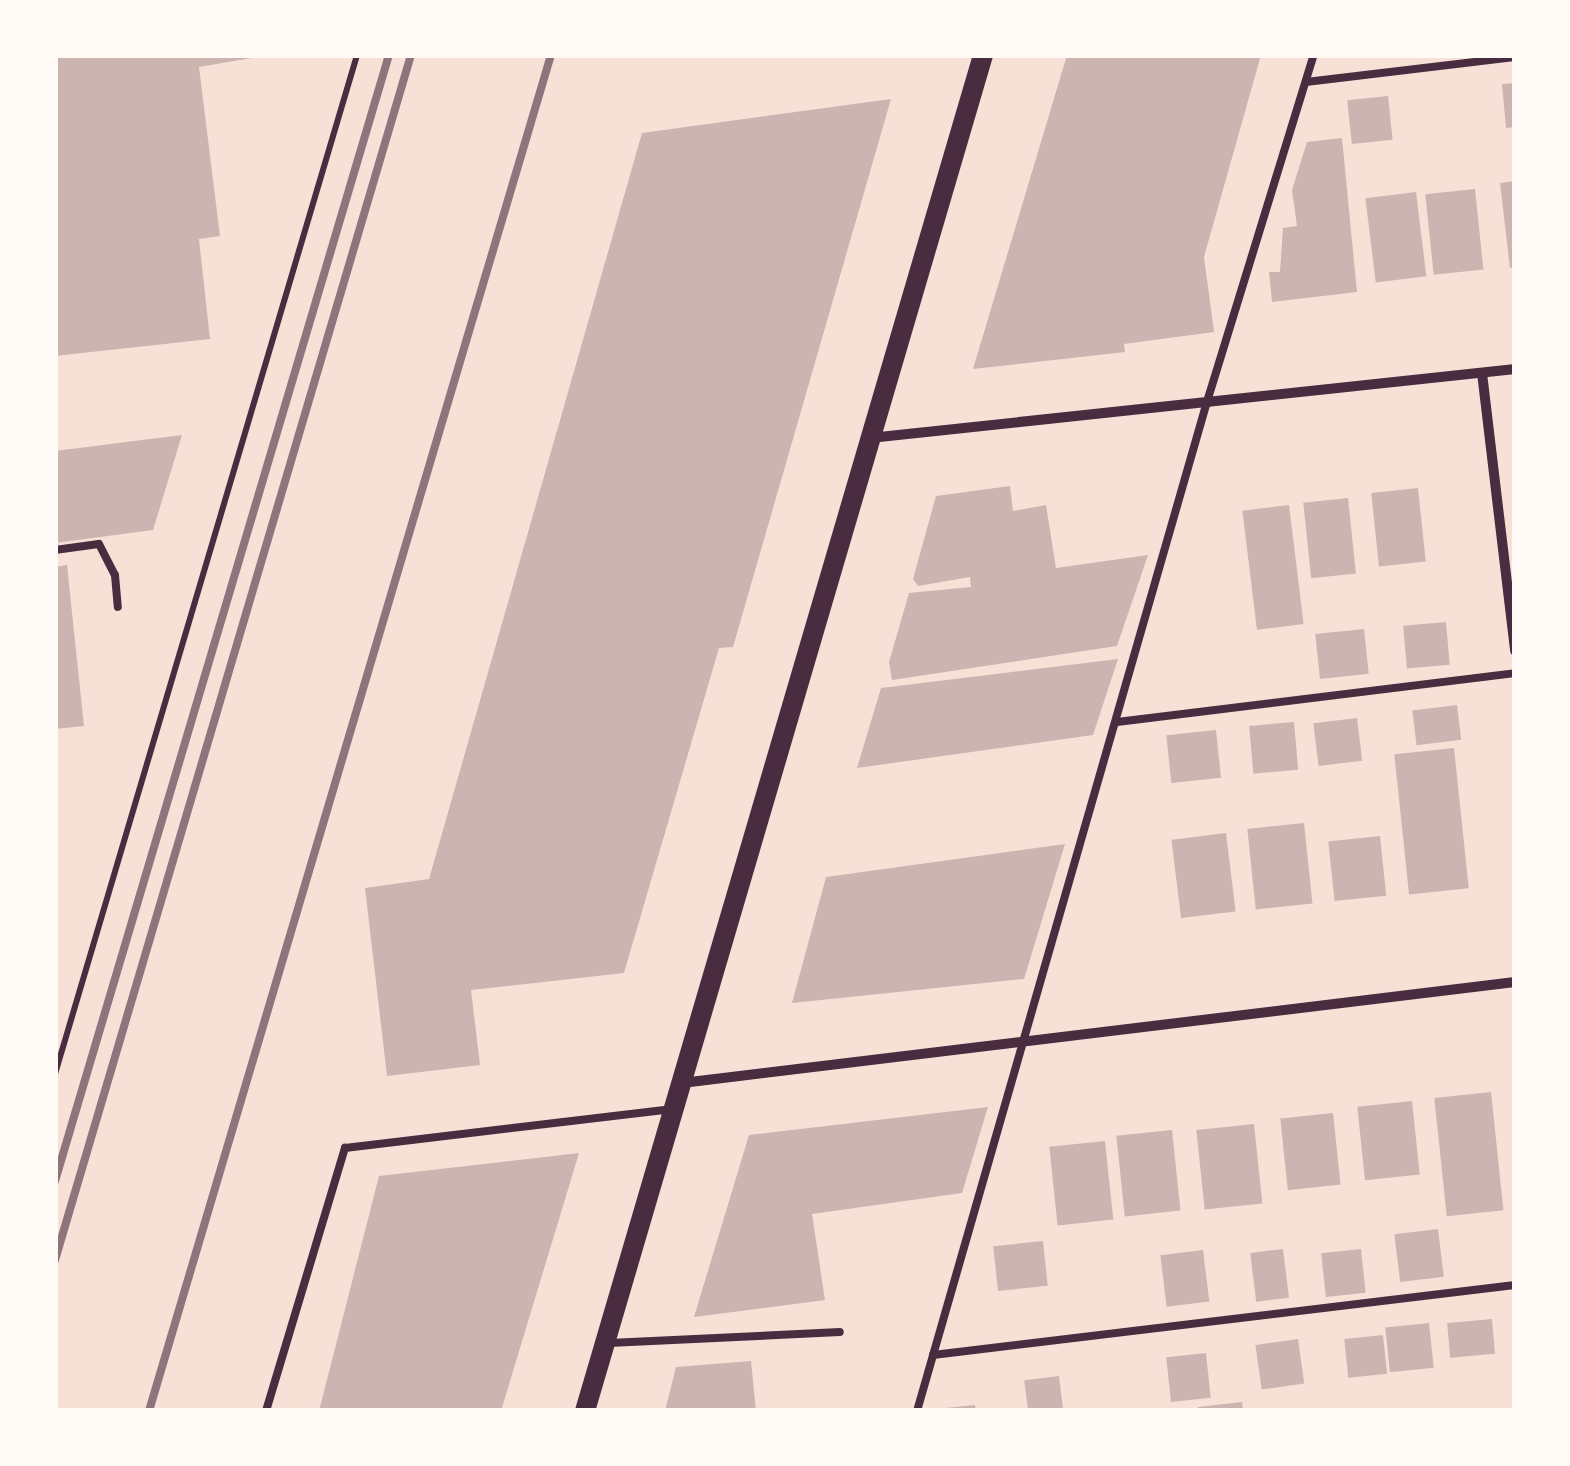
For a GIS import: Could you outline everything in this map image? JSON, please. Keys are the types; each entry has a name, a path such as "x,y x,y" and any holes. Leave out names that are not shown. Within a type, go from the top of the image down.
{"main road":[{"path":"584,1411 983,55"}],"street":[{"path":"870,438 1515,369"},
{"path":"1482,373 1515,651"},
{"path":"681,1083 1515,982"}],"lane":[{"path":"917,1411 1029,1038 1206,404 1314,55"},
{"path":"1306,82 1515,56"},
{"path":"55,550 98,544 115,574 118,606"},
{"path":"1117,722 1515,673"},
{"path":"266,1411 345,1148 673,1109"},
{"path":"933,1355 1515,1285"},
{"path":"604,1343 840,1332"}],"path":[{"path":"55,1074 357,55"}],"building":[{"path":"55,55 270,55 199,67 220,236 199,239 210,339 55,356"},
{"path":"1067,55 1261,55 1204,257 1214,332 1124,344 1125,352 973,369"},
{"path":"1515,83 1515,127 1506,128 1502,84"},
{"path":"1388,96 1393,140 1352,144 1347,100"},
{"path":"891,99 733,647 719,648 624,973 471,990 480,1065 387,1076 365,888 429,879 642,133"},
{"path":"1342,138 1357,292 1272,302 1269,272 1280,272 1283,228 1297,226 1292,190 1307,142"},
{"path":"1515,181 1515,267 1510,268 1500,183"},
{"path":"1475,189 1483,270 1434,275 1425,194"},
{"path":"1416,192 1426,276 1376,283 1365,198"},
{"path":"182,435 153,530 55,543 55,451"},
{"path":"1010,486 1013,511 1046,505 1056,568 1148,555 1117,646 892,680 889,662 909,593 971,587 970,577 918,586 913,579 936,496"},
{"path":"1418,488 1426,562 1379,567 1371,493"},
{"path":"1348,498 1356,574 1311,578 1303,503"},
{"path":"1289,505 1304,624 1257,630 1242,511"},
{"path":"67,565 84,726 55,729 55,567"},
{"path":"1446,622 1450,665 1407,669 1403,626"},
{"path":"1364,629 1369,674 1320,679 1315,634"},
{"path":"1118,659 1093,735 857,768 881,688"},
{"path":"1457,705 1461,740 1417,745 1412,710"},
{"path":"1357,718 1362,761 1319,766 1313,723"},
{"path":"1294,722 1298,770 1253,774 1249,726"},
{"path":"1216,730 1221,778 1171,783 1166,735"},
{"path":"1454,748 1469,888 1409,894 1394,754"},
{"path":"1304,823 1312,904 1256,910 1247,829"},
{"path":"1226,833 1236,911 1181,918 1171,840"},
{"path":"1380,836 1386,896 1335,901 1328,841"},
{"path":"1065,844 1024,979 792,1003 826,877"},
{"path":"1491,1092 1503,1210 1447,1216 1434,1098"},
{"path":"1412,1101 1420,1175 1365,1180 1357,1107"},
{"path":"988,1107 962,1193 812,1214 825,1300 694,1317 749,1135"},
{"path":"1333,1113 1341,1185 1288,1190 1280,1119"},
{"path":"1254,1124 1262,1204 1205,1210 1196,1130"},
{"path":"1172,1130 1180,1211 1125,1216 1116,1136"},
{"path":"1105,1141 1113,1220 1058,1225 1049,1147"},
{"path":"579,1153 501,1411 319,1411 379,1176"},
{"path":"1438,1229 1444,1277 1400,1282 1394,1234"},
{"path":"1043,1241 1048,1286 998,1291 993,1246"},
{"path":"1283,1249 1289,1298 1256,1302 1250,1253"},
{"path":"1361,1249 1366,1293 1326,1297 1321,1253"},
{"path":"1203,1250 1209,1302 1167,1307 1160,1255"},
{"path":"1492,1319 1495,1354 1450,1358 1447,1323"},
{"path":"1429,1323 1434,1368 1390,1372 1385,1328"},
{"path":"1383,1335 1387,1374 1348,1378 1344,1339"},
{"path":"1298,1339 1304,1384 1262,1390 1255,1345"},
{"path":"1206,1353 1211,1398 1171,1402 1166,1357"},
{"path":"751,1361 756,1411 665,1411 676,1367"},
{"path":"1059,1376 1063,1411 1028,1411 1024,1380"},
{"path":"1242,1402 1243,1411 1198,1411 1198,1407"},
{"path":"975,1405 976,1411 945,1408"}],"railway":[{"path":"55,1181 389,55"},
{"path":"55,1260 411,55"},
{"path":"149,1411 551,55"}]}
